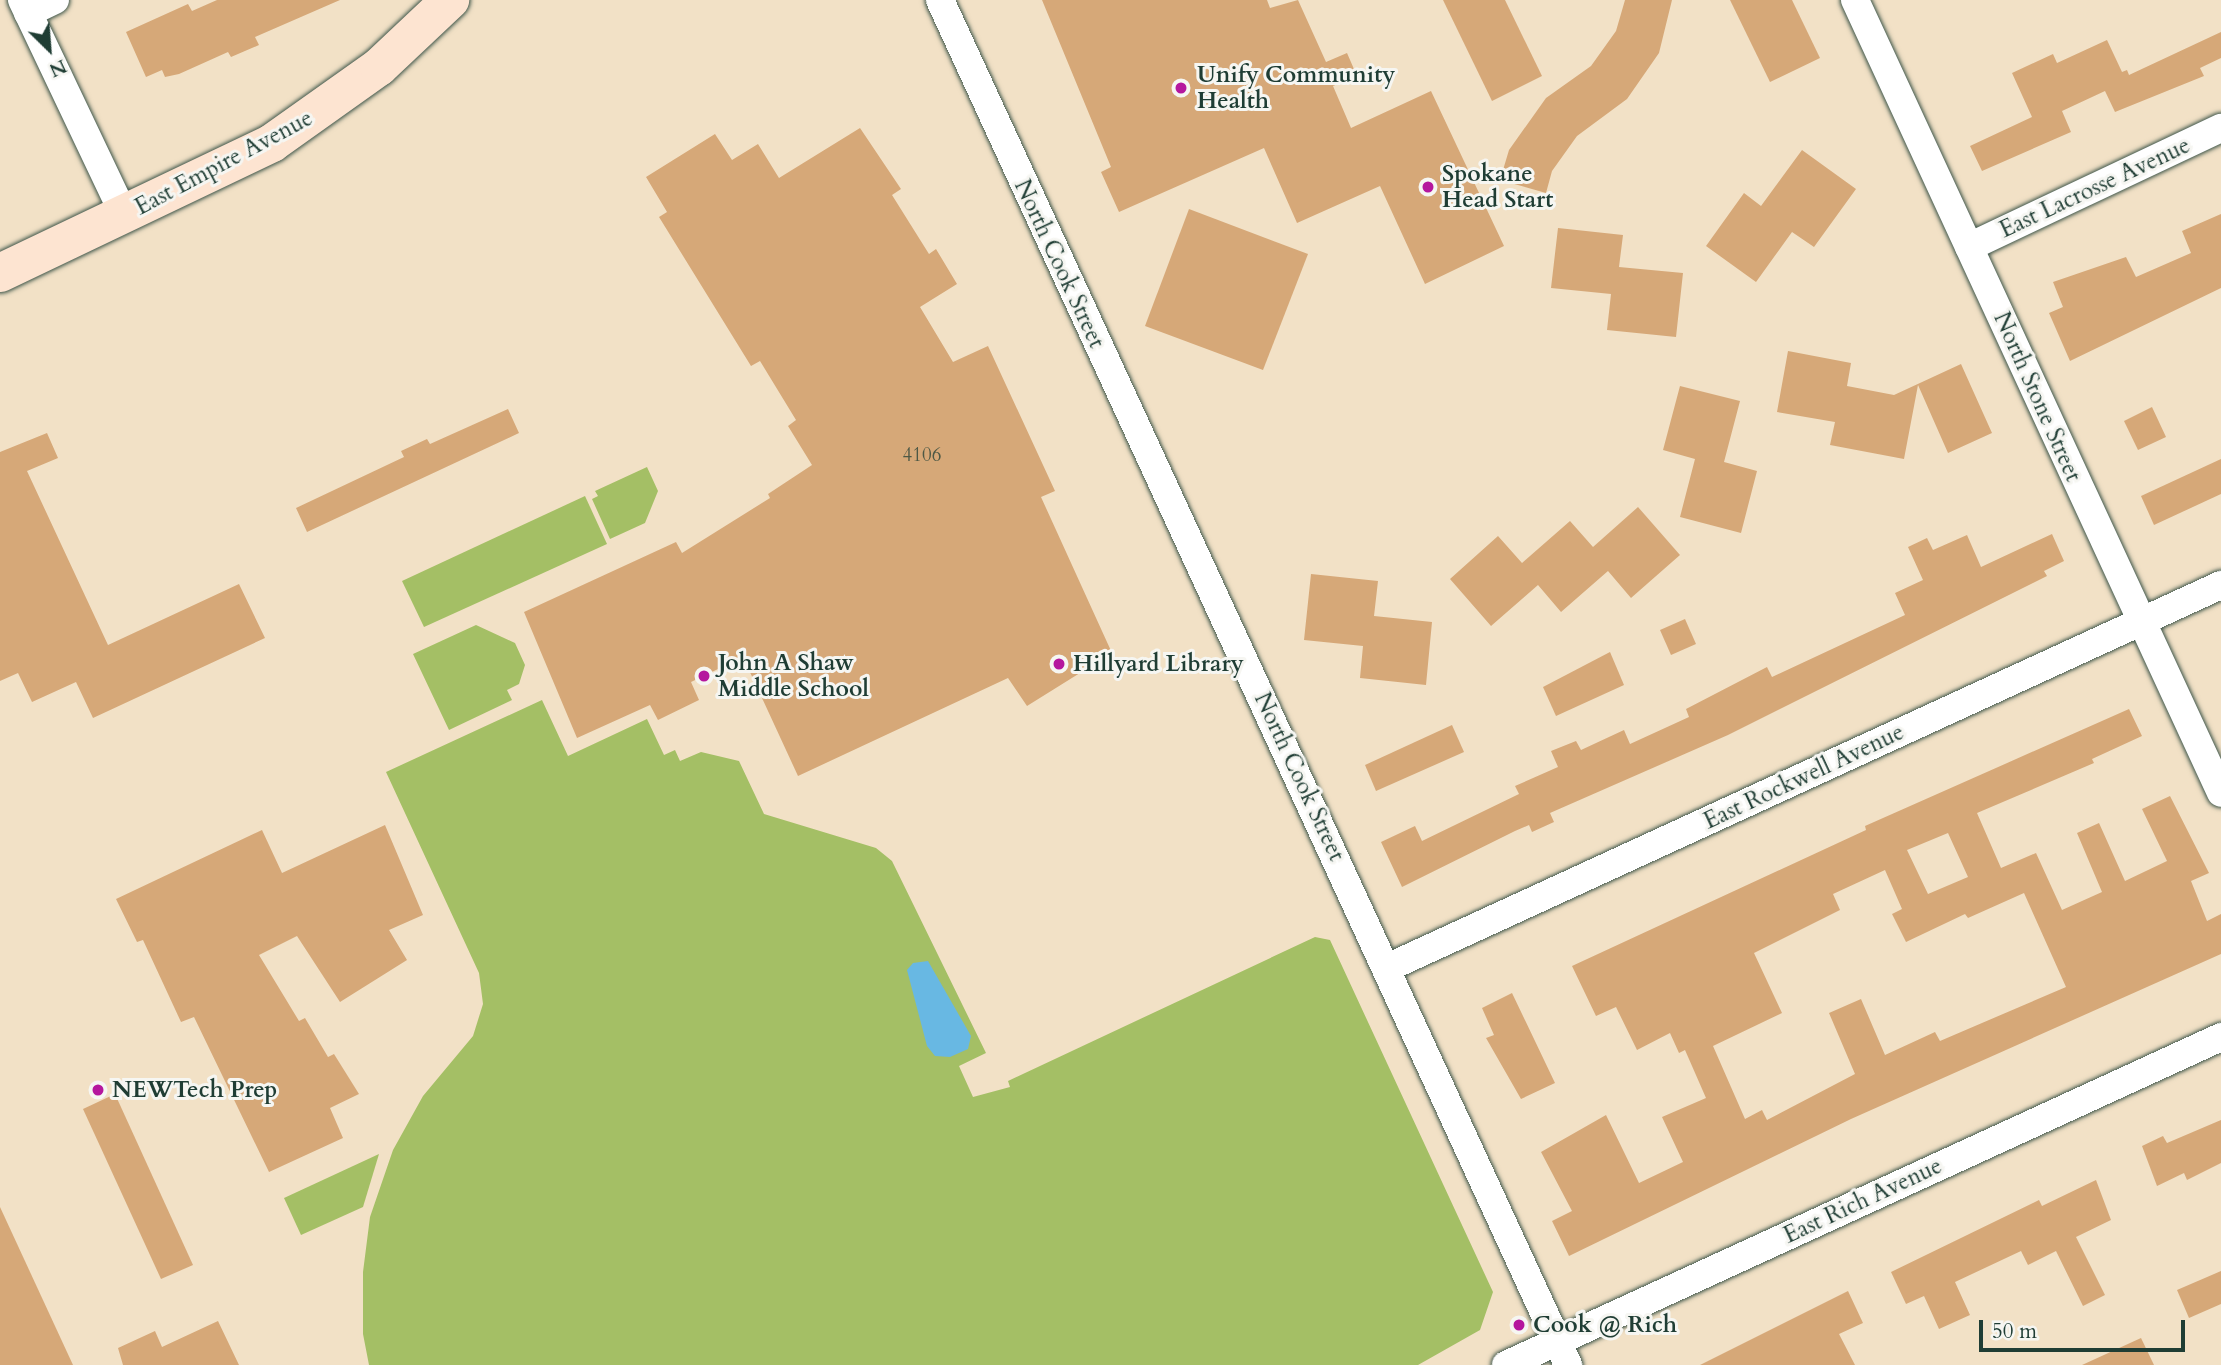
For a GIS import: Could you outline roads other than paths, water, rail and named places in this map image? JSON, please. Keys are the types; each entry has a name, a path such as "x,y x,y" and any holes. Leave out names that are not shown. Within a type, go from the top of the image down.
{"street":[{"path":"55,0 25,7 124,215"},
{"name":"East Empire Avenue","path":"0,273 272,143 328,107 450,0"},
{"name":"North Cook Street","path":"940,0 1563,1353"},
{"name":"North Stone Street","path":"1855,0 2140,623 2221,793"},
{"name":"East Lacrosse Avenue","path":"1969,247 2221,128"},
{"name":"East Rockwell Avenue","path":"1387,968 2221,585"},
{"name":"East Rich Avenue","path":"1506,1365 1563,1353 2221,1037"}],"water":[{"path":"928,961 971,1036 968,1049 950,1057 935,1056 927,1046 907,970 913,963"}],"place":[{"name":"Unify Community Health","path":"1181,88"},
{"name":"Spokane Head Start","path":"1428,187"},
{"name":"Hillyard Library","path":"1059,664"},
{"name":"John A Shaw Middle School","path":"704,676"},
{"name":"NEWTech Prep","path":"98,1090"},
{"name":"Cook @ Rich","path":"1519,1325"}]}
